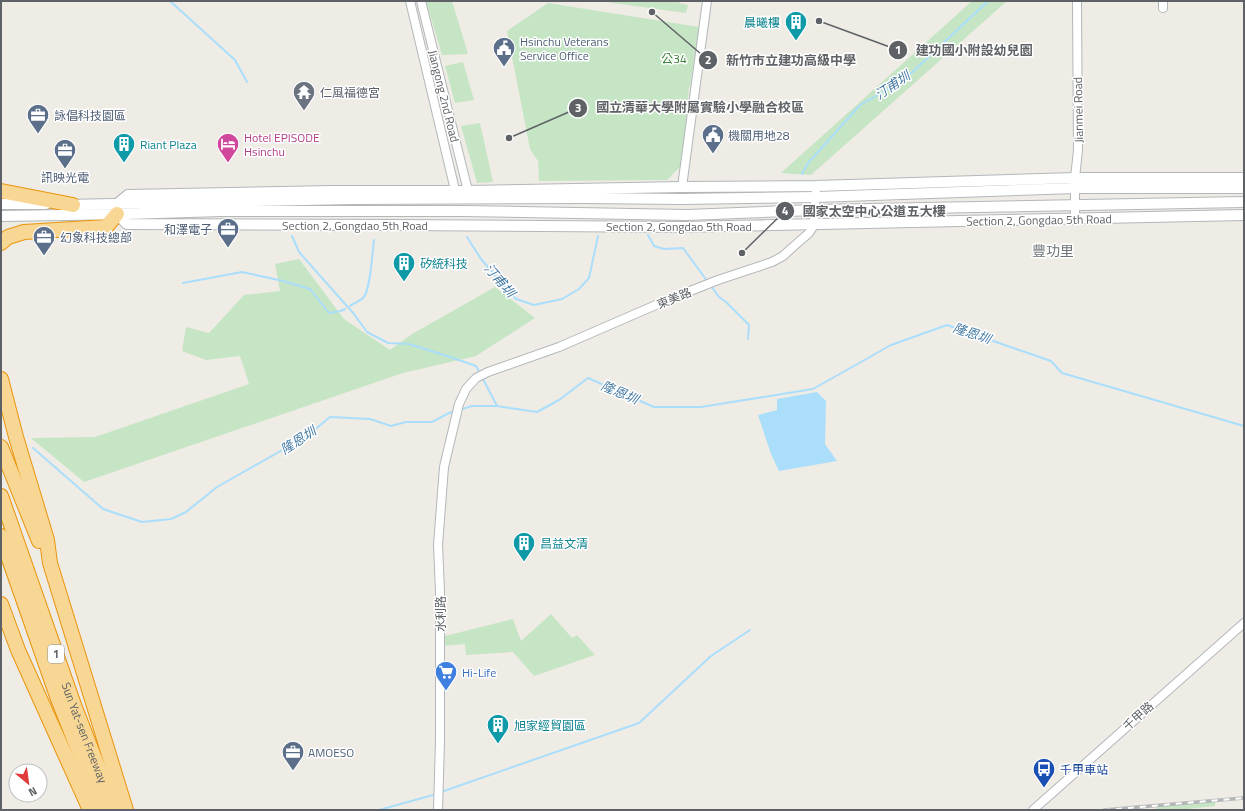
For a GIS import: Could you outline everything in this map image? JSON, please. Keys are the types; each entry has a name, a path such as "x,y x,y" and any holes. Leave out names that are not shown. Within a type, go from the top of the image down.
{"highway":[{"path":"1,191 73,205"},
{"path":"1,242 8,237 24,232 106,227 117,209"},
{"path":"1,379 16,436 47,540 50,563 126,810"},
{"path":"1,447 40,544 50,563"},
{"name":"Sun Yat-sen Freeway","path":"1,496 74,705 115,810"},
{"name":"Sun Yat-sen Freeway","path":"1,536 58,699 102,810"},
{"path":"1,604 18,650 90,810"}],"street":[{"name":"Jiangong 2nd Road","path":"410,1 455,190"},
{"name":"Jiangong 2nd Road","path":"421,1 468,191"},
{"path":"682,187 707,1"},
{"name":"Jianmei Road","path":"1075,218 1075,178 1078,150 1077,1"},
{"name":"Section 2, Gongdao 5th Road","path":"117,209 128,195 325,191 468,191 816,186 1075,178 1244,178"},
{"path":"814,225 816,210 816,186"},
{"name":"Section 2, Gongdao 5th Road","path":"1,216 117,209 353,199 681,199 816,197 1076,188 1244,188"},
{"name":"Section 2, Gongdao 5th Road","path":"1,204 73,205 117,209 221,211 463,211 687,215 816,210 1244,202"},
{"name":"Section 2, Gongdao 5th Road","path":"117,209 127,224 682,227 1244,215"},
{"path":"413,225 463,211"},
{"name":"東美路","path":"460,404 466,389 476,378 488,372 559,347 709,283 772,262 783,256 809,233 814,225"},
{"name":"水利路","path":"438,810 440,629 438,545 444,467 460,404"},
{"name":"千甲路","path":"1033,810 1244,623"}],"green space":[{"path":"426,1 452,1 468,54 442,55"},
{"path":"602,1 681,1 679,3 688,5 686,13"},
{"path":"972,1 1007,1 811,175 781,173"},
{"name":"公34","path":"548,3 699,27 689,87 682,165 667,180 539,181 538,161 530,149 507,31"},
{"path":"463,62 474,100 455,103 445,66"},
{"path":"480,123 493,182 477,183 461,126"},
{"path":"299,259 344,319 390,350 412,334 495,287 535,318 476,356 403,373 84,482 31,438 95,437 249,384 240,356 206,360 182,351 186,327 209,333 244,295 280,291 275,264"},
{"path":"551,614 572,638 577,635 595,655 534,676 513,652 466,655 465,644 441,646 441,637 513,619 521,641"},
{"path":"1215,802 1215,806 1178,810 1157,810 1156,805"}],"water":[{"path":"817,392 826,401 825,444 837,461 779,471 771,454 758,415 777,410 777,399"}],"waterway":[{"path":"170,1 235,60 247,82"},
{"name":"汀甫圳","path":"802,174 808,163 860,105 904,80 988,1"},
{"path":"648,235 654,246 664,249 683,248 708,282"},
{"path":"292,236 299,252 354,314 367,332 388,343 409,344 476,366 480,373"},
{"name":"汀甫圳","path":"467,237 481,259 516,299 534,305 562,299 579,289 589,278 598,236"},
{"name":"汀甫圳","path":"350,306 362,299 366,294 374,240"},
{"name":"汀甫圳","path":"183,283 242,272 283,281 310,289 329,313 345,309"},
{"path":"711,286 719,297 749,325 748,339"},
{"name":"隆恩圳","path":"459,410 472,406 497,406 537,412 559,400 588,378 654,407 701,407 813,389 891,345 947,325 1051,361 1062,373 1244,426"},
{"path":"482,377 497,406"},
{"name":"隆恩圳","path":"33,448 103,509 142,522 171,519 186,512 217,487 307,436 330,417 370,419 391,426 406,422 432,422 455,411"},
{"path":"444,791 639,723 711,656 750,630"},
{"path":"379,810 433,795"}],"railway":[{"path":"1104,810 1244,798"}],"place":[{"name":"新竹市立建功高級中學","path":"652,12"},
{"name":"建功國小附設幼兒園","path":"819,21"},
{"name":"晨曦樓","path":"796,42"},
{"name":"Hsinchu Veterans Service Office","path":"504,68"},
{"name":"仁風福德宮","path":"304,112"},
{"name":"詠倡科技園區","path":"38,134"},
{"name":"國立清華大學附屬實驗小學融合校區","path":"509,138"},
{"name":"機關用地28","path":"713,154"},
{"name":"Riant Plaza","path":"124,164"},
{"name":"Hotel EPISODE Hsinchu","path":"228,164"},
{"name":"訊映光電","path":"65,170"},
{"name":"和澤電子","path":"228,248"},
{"name":"國家太空中心公道五大樓","path":"742,253"},
{"name":"幻象科技總部","path":"44,256"},
{"name":"矽統科技","path":"404,282"},
{"name":"昌益文清","path":"524,562"},
{"name":"Hi-Life","path":"446,692"},
{"name":"旭家經貿園區","path":"498,744"},
{"name":"AMOESO","path":"293,772"},
{"name":"千甲車站","path":"1044,788"}],"district":[{"name":"豐功里","path":"1053,250"}]}
